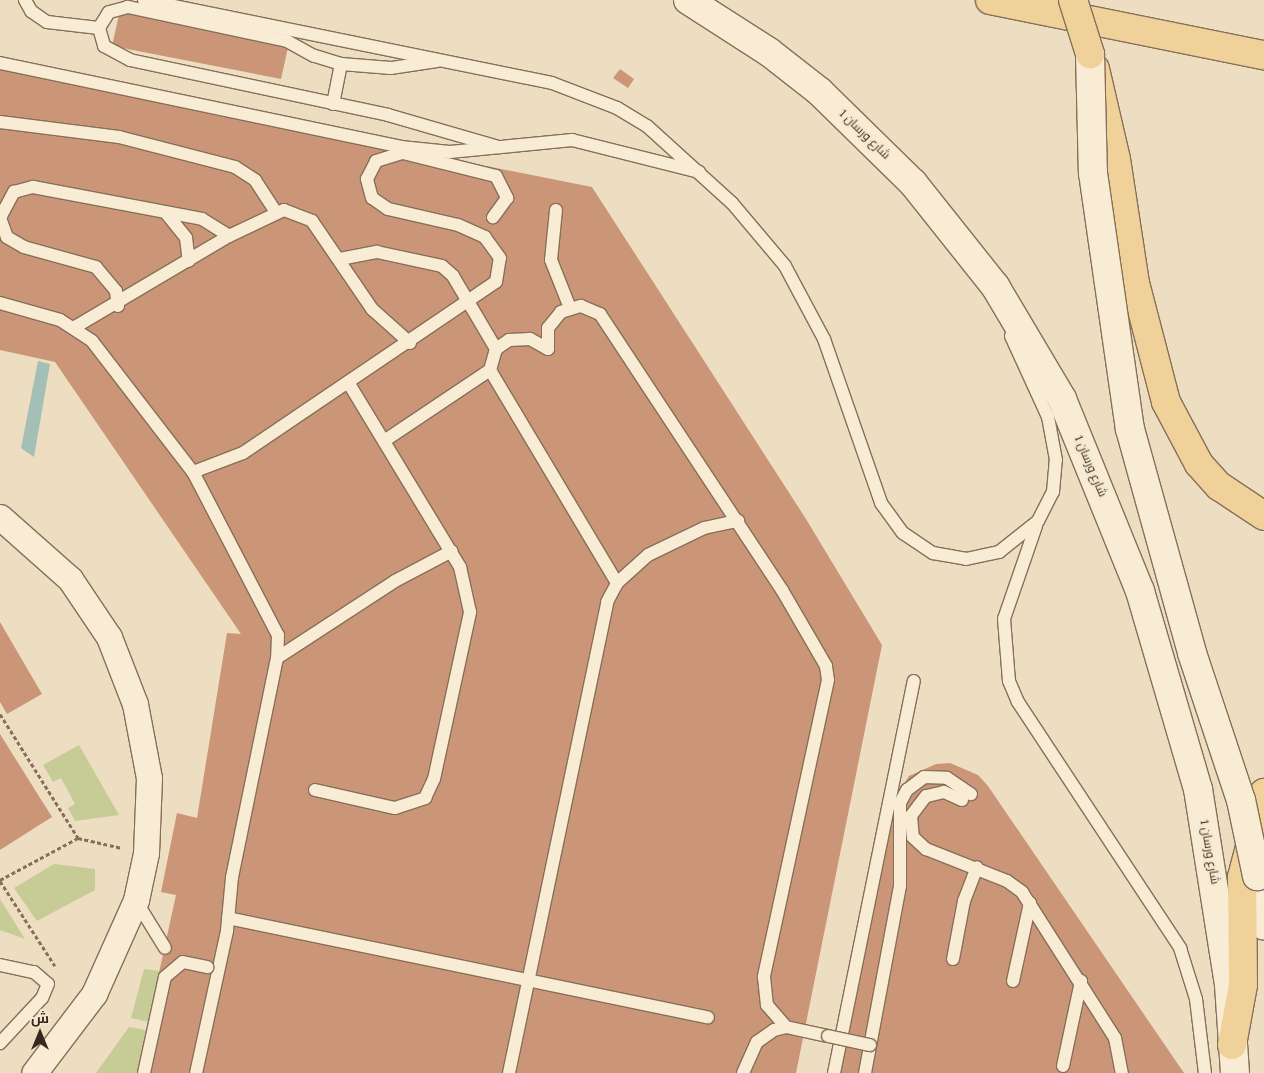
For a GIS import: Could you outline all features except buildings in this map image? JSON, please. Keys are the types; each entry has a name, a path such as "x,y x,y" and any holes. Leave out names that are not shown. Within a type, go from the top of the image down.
{"main road":[{"path":"990,0 1264,55"},
{"path":"1073,0 1108,119 1147,340 1166,402 1199,464 1219,486 1264,516"},
{"path":"1232,1045 1243,985 1242,877 1264,793"}],"street":[{"name":"شارع ورسان 1","path":"688,0 769,52 868,136 943,216 995,286 1062,399 1116,526 1162,657 1211,855 1229,984 1235,1073"},
{"path":"1090,54 1093,173 1130,429 1192,653 1241,800 1257,876 1264,926"},
{"path":"0,517 70,579 109,637 135,704 148,769 146,853 136,900 94,994 37,1072"}],"lane":[{"path":"25,0 32,11 48,22 99,28"},
{"path":"144,0 444,59 552,83 617,108 647,126 699,172 760,233 806,302 824,339 881,503 902,533 933,553 966,559 999,552 1038,521"},
{"path":"99,28 110,12 128,7 287,40 314,56 341,64 391,68 444,59"},
{"path":"99,28 104,46 130,60 388,115 498,147"},
{"path":"0,63 401,146 450,152 572,140 699,172"},
{"path":"333,104 341,64"},
{"path":"0,122 119,137 235,167 255,180 275,212"},
{"path":"192,472 243,453 470,303 498,276 500,258 492,242 471,229 379,205 368,189 370,170 393,153 489,172 506,189 505,206 493,218"},
{"path":"118,306 116,291 96,267 24,247 7,237 0,218 2,208 14,192 33,187 202,220 229,236"},
{"path":"556,210 551,260 570,308"},
{"path":"75,327 118,306 229,236 275,212 304,214 340,259 372,309 410,343"},
{"path":"166,213 186,238 189,261"},
{"path":"340,259 377,252 442,266 453,276 496,349 490,370 384,441"},
{"path":"995,286 1053,439 1053,492 1038,521 1004,619 1009,681 1018,702 1180,948 1196,999 1205,1073"},
{"path":"0,303 75,327 99,349 192,472 274,623 277,658 232,877 228,918 196,1073"},
{"path":"496,349 524,337 548,349 548,328 570,308 591,308 607,322 738,522 828,673 764,977 767,1005 786,1027"},
{"path":"490,370 618,583"},
{"path":"315,790 406,808 421,802 431,790 470,612 466,581 452,551 348,382"},
{"path":"509,1073 603,615 618,583 648,554 704,528 738,522"},
{"path":"277,658 395,581 452,551"},
{"path":"834,1073 914,681"},
{"path":"865,1073 900,886 900,803 907,790 924,777 948,778 967,797 944,792 926,796 914,808 910,827 913,837 926,849 976,867 1015,886 1030,903 1081,980 1115,1038 1122,1073"},
{"path":"953,959 964,901 976,867"},
{"path":"136,900 165,948"},
{"path":"1013,981 1030,903"},
{"path":"228,918 708,1017"},
{"path":"144,1073 169,970 183,962 207,967"},
{"path":"0,965 34,972 48,984 42,998 0,1043"},
{"path":"1063,1066 1081,980"},
{"path":"743,1073 757,1042 774,1030 786,1027 870,1046"}],"path":[{"path":"0,714 78,838"},
{"path":"48,984 55,969 53,958 0,881 78,838 146,853"}],"green space":[{"path":"79,745 119,815 75,821 68,808 75,804 61,778 53,782 43,765"},
{"path":"54,864 95,869 95,890 37,921 14,888"},
{"path":"0,899 25,939 0,930"},
{"path":"144,969 160,971 149,1022 131,1018"},
{"path":"129,1027 146,1030 137,1073 96,1073"}],"water":[{"path":"38,361 50,364 34,457 21,448"}]}
